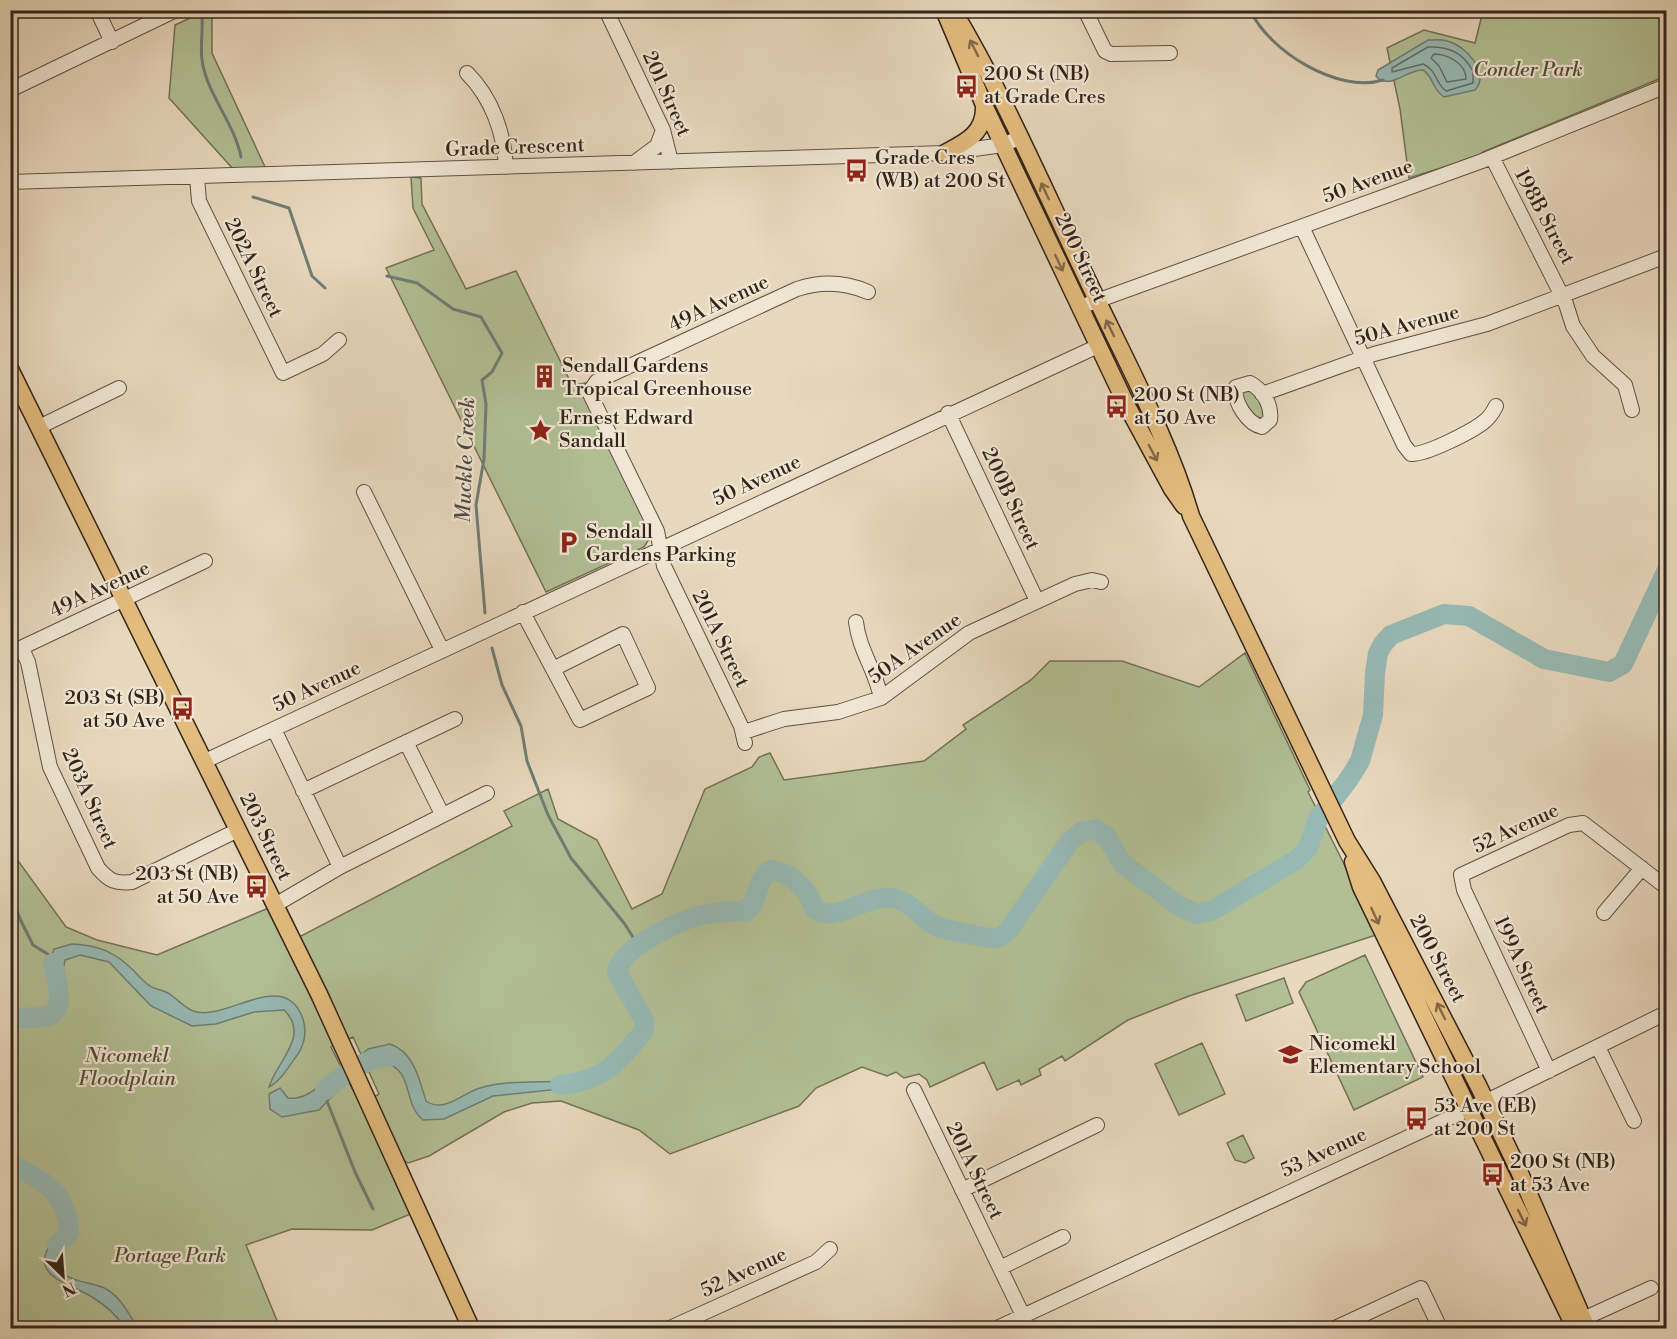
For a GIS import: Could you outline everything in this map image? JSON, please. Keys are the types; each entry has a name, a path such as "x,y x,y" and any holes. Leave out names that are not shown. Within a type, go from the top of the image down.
{"main road":[{"name":"200 Street","path":"944,10 984,105 1098,346 1172,489 1191,516 1344,835 1372,881 1426,982 1485,1101 1579,1325"},
{"name":"200 Street","path":"953,10 1019,138 1097,301 1182,483 1191,516"},
{"path":"945,153 968,142 979,129 984,117 984,105"},
{"path":"1098,346 1108,350 1136,400 1151,417"},
{"name":"203 Street","path":"10,369 342,1042 471,1329"},
{"name":"200 Street","path":"1344,835 1361,887 1469,1109 1579,1325"}],"street":[{"path":"97,10 112,42"},
{"path":"10,90 176,10"},
{"name":"201 Street","path":"606,10 663,130 671,162"},
{"path":"1084,10 1105,51 1111,54 1170,53"},
{"path":"467,73 481,89 502,134 506,167"},
{"name":"50 Avenue","path":"1080,307 1492,157 1666,86"},
{"path":"633,163 646,156 657,146 663,130"},
{"name":"Grade Crescent","path":"10,182 945,153 1003,145 1019,138"},
{"name":"198B Street","path":"1492,157 1563,295"},
{"name":"202A Street","path":"197,177 199,201 283,373 323,354 339,340"},
{"path":"1302,227 1404,445 1411,454 1425,452 1478,426 1486,421 1496,406"},
{"name":"50A Avenue","path":"1262,394 1363,357 1487,324 1666,256"},
{"name":"49A Avenue","path":"591,386 807,285 847,283 868,292"},
{"path":"1563,295 1573,326 1593,356 1625,385 1632,410"},
{"name":"50 Avenue","path":"205,761 948,413 1098,346"},
{"name":"201A Street","path":"591,386 591,399 657,531 663,566 745,738"},
{"path":"39,427 119,388"},
{"name":"200B Street","path":"948,413 1036,602"},
{"path":"364,492 442,650"},
{"name":"49A Avenue","path":"16,651 205,561"},
{"name":"50A Avenue","path":"745,738 784,719 838,712 881,698 969,633 1083,581 1101,582"},
{"path":"523,612 553,669 580,720 648,688 623,634 553,669"},
{"path":"856,622 858,640 878,684 881,698"},
{"name":"203A Street","path":"16,651 28,662 50,767 98,868 107,879 119,884 132,882 238,830"},
{"path":"303,791 455,719"},
{"path":"274,729 340,867"},
{"path":"406,742 442,814"},
{"path":"275,905 340,867 487,793"},
{"name":"52 Avenue","path":"1461,875 1569,825 1588,825 1642,868"},
{"path":"1604,913 1642,868 1666,888"},
{"name":"199A Street","path":"1461,875 1464,890 1549,1071"},
{"name":"53 Avenue","path":"997,1329 1026,1322 1666,1013"},
{"path":"1598,1047 1634,1121"},
{"name":"201A Street","path":"914,1090 1026,1322"},
{"path":"962,1190 1097,1125"},
{"path":"1000,1268 1063,1237"},
{"name":"52 Avenue","path":"670,1329 816,1262 830,1249"},
{"path":"1335,1329 1420,1288 1440,1329"},
{"path":"1579,1325 1651,1288"}],"green space":[{"path":"205,11 212,11 212,53 266,169 234,170 169,98 175,25"},
{"name":"Conder Park","path":"1483,11 1666,11 1666,76 1483,152 1479,156 1409,178 1400,109 1387,48 1424,30 1475,43"},
{"path":"411,177 421,178 422,204 466,289 516,271 572,385 586,383 584,387 650,528 651,536 644,547 546,592 386,268 434,250 413,208"},
{"path":"1248,389 1261,401 1263,418 1253,417 1241,394"},
{"path":"1245,653 1310,790 1308,792 1379,934 1189,996 1128,1020 1065,1061 1062,1056 1039,1069 1041,1075 1021,1085 1019,1080 997,1090 984,1062 930,1087 927,1080 919,1074 904,1078 896,1072 887,1076 862,1067 816,1088 799,1106 670,1154 639,1130 561,1101 532,1103 504,1112 429,1156 408,1163 402,1159 374,1097 379,1094 353,1037 347,1040 297,938 512,826 504,811 548,789 558,819 597,840 632,909 662,894 705,789 752,767 759,757 770,753 784,780 924,761 966,729 963,725 1031,680 1050,661 1122,661 1199,687"},
{"name":"Nicomekl Floodplain","path":"10,840 16,858 66,927 97,940 157,955 271,907 337,1044 331,1047 415,1212 372,1230 292,1229 246,1245 280,1328 11,1328"},
{"path":"1365,955 1423,1077 1354,1110 1299,992 1306,982"},
{"path":"1284,978 1293,1003 1246,1021 1236,995"},
{"path":"1202,1043 1225,1094 1179,1115 1155,1064"},
{"path":"1243,1135 1254,1158 1245,1163 1235,1160 1227,1143"}],"water":[{"path":"1428,40 1447,41 1468,54 1478,68 1480,76 1475,90 1444,97 1423,70 1391,81 1380,80 1376,76 1378,70"},
{"path":"72,944 90,946 113,954 150,986 169,993 193,1011 206,1013 269,996 282,997 294,1004 303,1019 305,1037 302,1046 285,1073 269,1087 293,1039 294,1029 284,1010 254,1012 216,1024 192,1026 151,1006 109,962 80,955 65,960 59,989 51,989 50,961 54,949"},
{"path":"390,1044 405,1053 410,1060 418,1075 426,1101 432,1104 445,1104 477,1089 516,1082 583,1080 588,1086 493,1096 444,1119 423,1120 412,1105 400,1072 394,1066 384,1062 367,1068 361,1055 368,1049"},
{"path":"341,1069 347,1081 319,1110 282,1117 270,1109 269,1094 280,1088 288,1098 303,1096"},
{"path":"75,1220 73,1237 64,1245 58,1256 59,1266 69,1277 108,1290 122,1303 138,1328 125,1328 102,1304 65,1284 49,1272 45,1265 45,1255 51,1244 65,1233 66,1225"}],"waterway":[{"path":"1250,10 1272,40 1307,66 1346,81 1365,83 1383,80"},
{"name":"Muckle Creek","path":"202,17 201,55 205,73 233,132 241,157"},
{"name":"Muckle Creek","path":"253,197 289,208 312,276 325,288"},
{"name":"Muckle Creek","path":"387,276 417,283 453,309 481,317 502,353 492,372 482,380 486,404 484,459 476,505 485,613"},
{"path":"560,1085 576,1083 599,1074 617,1061 644,1031 644,1020 617,973 627,955 650,938 689,919 711,913 746,911 754,901 762,879 771,870 792,878 808,895 814,908 823,913 842,911 875,899 897,899 908,904 938,927 997,938 1008,931 1070,841 1081,832 1095,829 1106,836 1123,864 1179,906 1197,914 1213,910 1296,860 1308,848 1318,819 1360,761 1373,715 1378,653 1391,635 1444,614 1469,616 1544,659 1609,672 1623,664 1666,572"},
{"name":"Muckle Creek","path":"492,648 502,685 521,726 527,761 548,815 571,858 624,923 638,945"},
{"path":"10,892 33,945 54,958"},
{"path":"10,1019 44,1017 52,1014 56,1009 59,994 53,963"},
{"path":"325,1090 363,1063 390,1057"},
{"path":"327,1101 355,1172 373,1209"},
{"path":"10,1164 52,1189 64,1207 69,1233 57,1245"}],"place":[{"name":"200 St (NB) at Grade Cres","path":"966,86"},
{"name":"Grade Cres (WB) at 200 St","path":"857,170"},
{"name":"Sendall Gardens Tropical Greenhouse","path":"544,377"},
{"name":"200 St (NB) at 50 Ave","path":"1116,407"},
{"name":"Ernest Edward Sandall","path":"541,430"},
{"name":"Sendall Gardens Parking","path":"568,543"},
{"name":"203 St (SB) at 50 Ave","path":"183,709"},
{"name":"203 St (NB) at 50 Ave","path":"257,886"},
{"name":"Nicomekl Elementary School","path":"1291,1055"},
{"name":"53 Ave (EB) at 200 St","path":"1416,1118"},
{"name":"200 St (NB) at 53 Ave","path":"1492,1174"}],"park label":[{"name":"Portage Park","path":"170,1256"}]}
